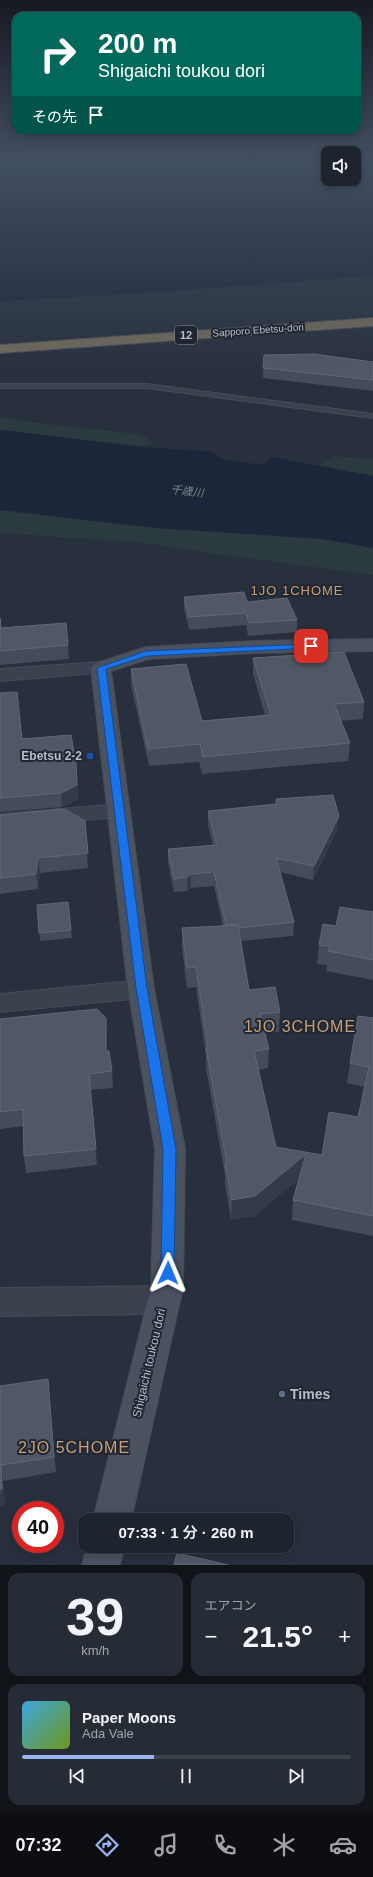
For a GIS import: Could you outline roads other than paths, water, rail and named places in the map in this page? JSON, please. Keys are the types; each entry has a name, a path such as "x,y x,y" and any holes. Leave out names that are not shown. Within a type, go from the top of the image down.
{"highway":[{"name":"Sapporo Ebetsu-dori","path":"0,349 373,322"},
{"name":"Sapporo Ebetsu-dori","path":"0,356 133,345 373,331"}],"street":[{"path":"0,675 102,668 146,653 254,647 373,645"},
{"name":"Shigaichi toukou dori","path":"102,668 141,988 170,1149 167,1288 114,1513"},
{"path":"0,821 119,811"},
{"path":"0,1003 141,988"},
{"path":"0,1302 164,1300"},
{"path":"101,1565 104,1553"}],"lane":[{"path":"0,386 147,386 373,416"}],"water":[{"path":"0,233 373,233 373,276 145,293 0,301"},
{"name":"千歳川","path":"0,430 144,447 212,452 225,460 263,465 272,457 373,476 373,548 323,539 156,528 0,510"}],"place":[{"name":"Ebetsu 2-2","path":"90,756"},
{"name":"Times","path":"282,1394"}],"district":[{"name":"1JO 1CHOME","path":"297,590"},
{"name":"1JO 3CHOME","path":"300,1026"},
{"name":"2JO 5CHOME","path":"74,1447"}]}
